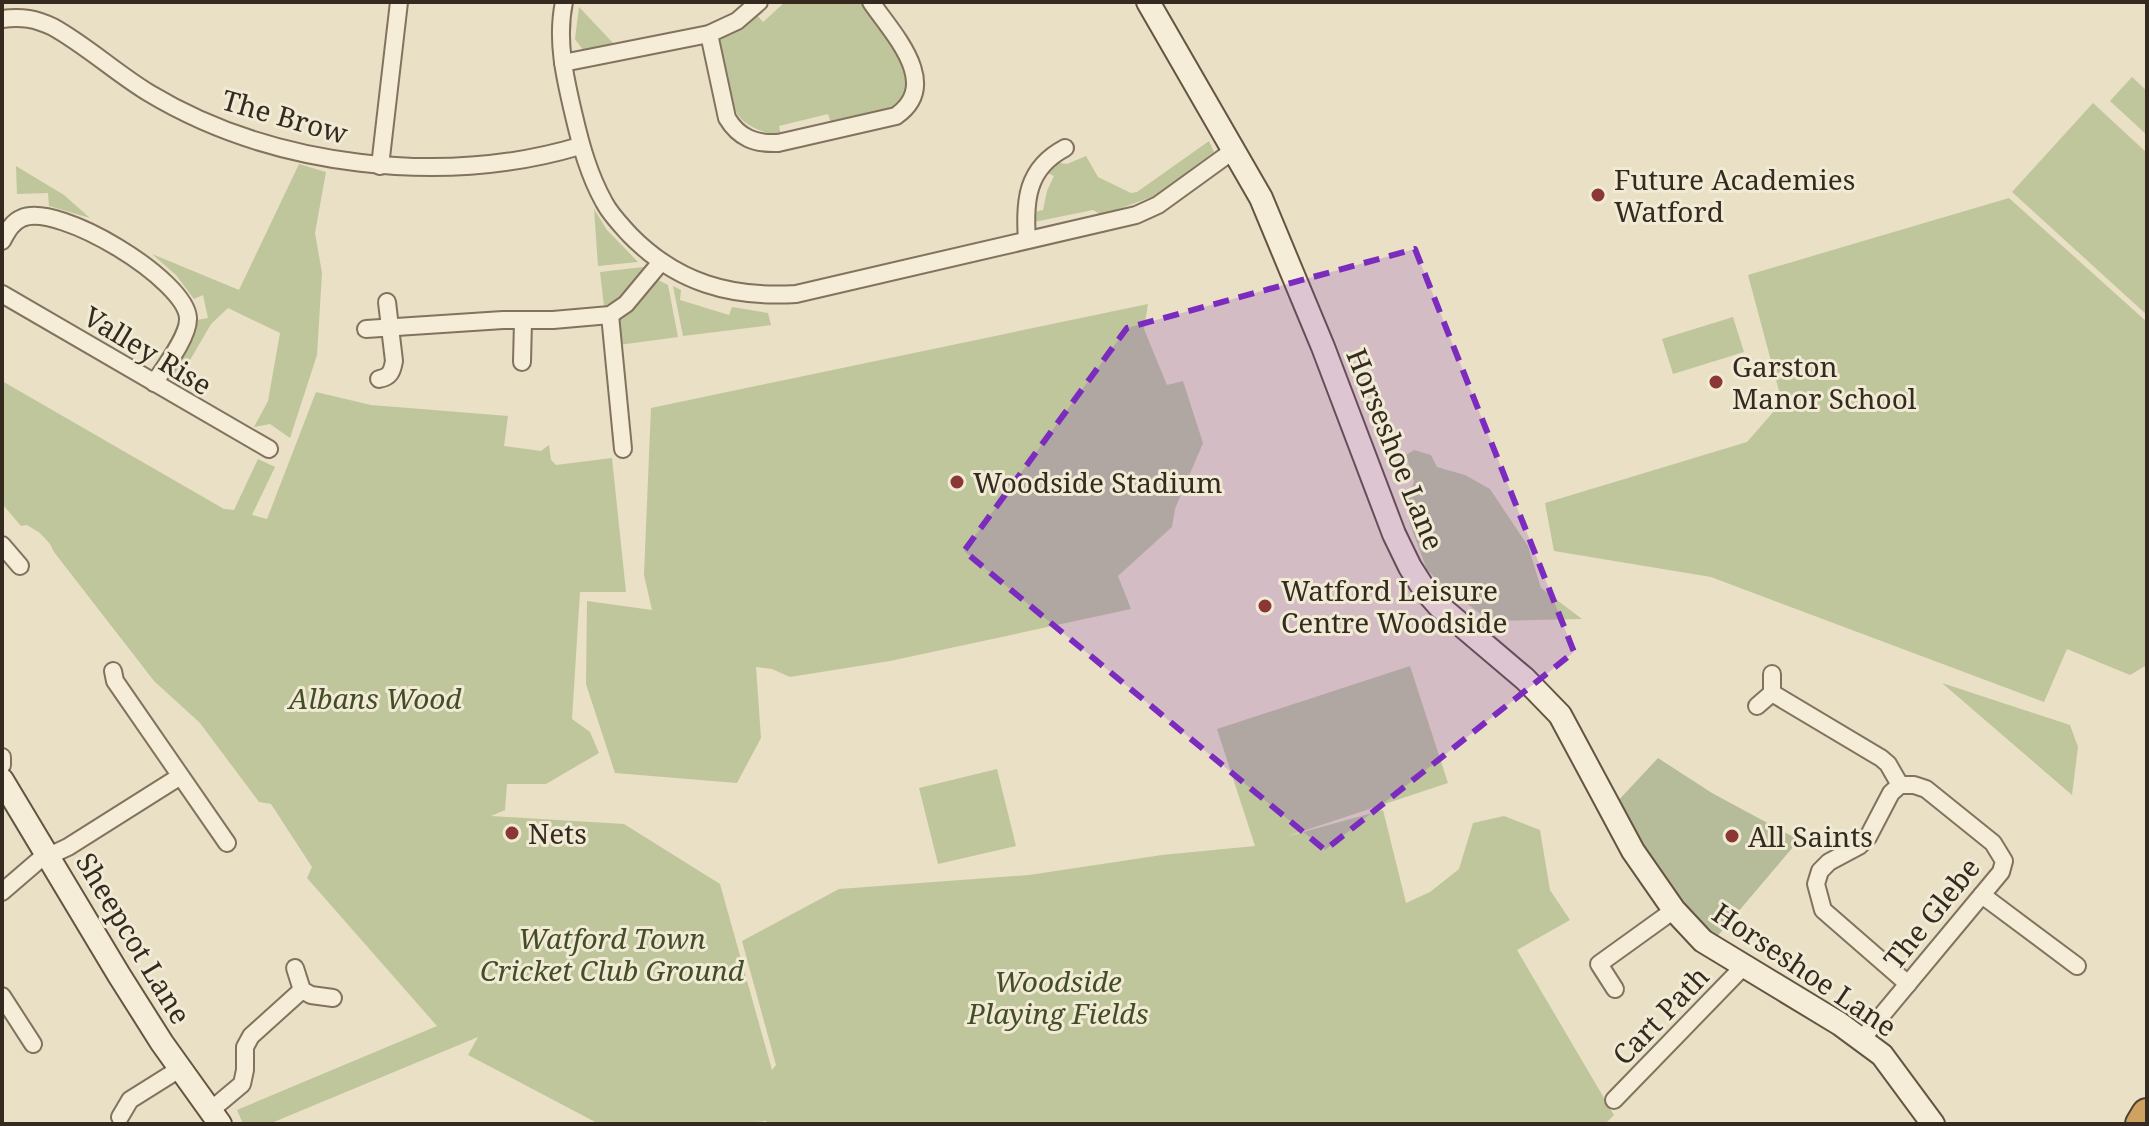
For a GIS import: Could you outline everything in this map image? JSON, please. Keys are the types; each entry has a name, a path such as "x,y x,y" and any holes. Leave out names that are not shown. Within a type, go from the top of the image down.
{"highway":[{"path":"2141,1124 2147,1114"}],"street":[{"path":"380,166 399,2"},
{"path":"564,2 560,31 563,63 580,146 604,203 632,237 661,262 711,286 741,294 796,294 1136,215 1158,205 1234,150"},
{"path":"563,63 709,34 737,21 759,2"},
{"path":"709,34 727,118 734,129 760,144 778,143 896,116 912,99 916,88 914,66 871,2"},
{"name":"Horseshoe Lane","path":"1148,2 1261,198 1394,534 1410,567 1439,606 1525,679 1560,715 1633,851 1674,910 1703,941 1862,1039 1897,1072 1933,1124"},
{"name":"The Brow","path":"2,18 36,19 53,27 148,93 204,121 332,160 380,166 454,166 580,146"},
{"path":"1027,240 1026,212 1032,181 1048,157 1065,148"},
{"path":"2,241 9,229 22,218 44,215 61,219 128,253 177,294 187,312 187,330 154,383"},
{"path":"366,329 610,315 626,304 661,262"},
{"name":"Valley Rise","path":"2,294 269,449"},
{"path":"379,379 387,377 392,371 393,349 387,302"},
{"path":"610,315 629,430 623,449"},
{"path":"522,362 523,321"},
{"path":"2,545 20,566"},
{"path":"113,671 115,681 227,843"},
{"path":"1757,706 1772,693 1772,674"},
{"path":"1772,693 1881,758 1900,785 1891,793 1868,837 1859,846 1829,862 1820,871 1816,884 1823,910 1908,984"},
{"path":"2,757 2,765"},
{"path":"2,892 49,855 68,847 179,777"},
{"name":"Sheepcot Lane","path":"2,780 119,975 215,1117"},
{"name":"The Glebe","path":"1862,1039 2001,872 2004,861 1993,843 1926,789 1900,785"},
{"path":"1982,895 2077,966"},
{"path":"1615,989 1599,964 1674,910"},
{"name":"Cart Path","path":"1614,1100 1743,967"},
{"path":"295,968 302,990 311,995 333,998"},
{"path":"215,1117 242,1084 245,1047 251,1036 302,990"},
{"path":"2,996 33,1044"},
{"path":"120,1117 130,1100 181,1068"}],"highlighted area":[{"path":"1415,249 1574,652 1325,850 964,551 1127,328"}],"green space":[{"path":"785,2 863,2 905,59 912,87 897,109 831,123 828,114 779,126 781,135 762,131 744,122 730,97 718,43 723,35 755,13 763,22"},
{"path":"579,7 614,44 583,50 575,39"},
{"path":"2132,77 2147,91 2147,135 2110,101"},
{"path":"2093,103 2147,153 2147,315 2012,192"},
{"path":"1209,141 1214,152 1157,195 1102,215 1093,210 1034,222 1034,212 1043,210 1054,176 1045,172 1053,162 1067,164 1086,156 1098,177 1131,193 1137,192"},
{"path":"299,164 326,172 315,233 322,273 317,355 290,438 270,424 254,427 268,401 280,333 228,308 211,324 175,386 171,374 195,333 197,320 208,318 203,295 194,299 176,275 152,254 239,290"},
{"path":"16,166 64,195 90,218 49,206 48,193 17,194"},
{"path":"2009,198 2147,322 2147,665 2130,675 2067,649 2044,702 1711,577 1554,551 1545,503 1747,442 1782,402 1748,275"},
{"path":"594,209 607,230 638,262 598,266"},
{"path":"643,267 644,273 631,288 604,306 600,272"},
{"path":"656,279 668,285 678,337 619,345 617,319"},
{"path":"673,286 681,290 680,300 729,315 732,307 768,313 771,325 683,336"},
{"name":"Woodside Stadium","path":"1148,304 1144,329 1167,385 1183,381 1203,443 1175,509 1172,527 1118,576 1131,609 890,661 790,677 772,669 756,667 761,738 737,783 615,773 586,684 587,601 652,610 644,575 651,408"},
{"path":"1733,317 1744,352 1673,374 1662,339"},
{"path":"2,381 224,509 234,510 258,459 275,467 252,515 267,519 316,392 371,405 508,416 504,446 541,451 549,445 551,460 556,465 612,458 626,592 580,592 572,719 590,732 599,753 546,784 507,784 505,810 491,816 624,824 720,884 772,1070 776,1065 742,941 839,889 1029,875 1162,855 1255,846 1217,729 1410,666 1448,783 1285,837 1383,810 1406,903 1430,892 1459,869 1473,823 1504,816 1540,830 1550,890 1570,920 1517,950 1614,1115 1605,1124 768,1124 766,1121 599,1124 468,1055 478,1037 269,1124 243,1124 237,1110 437,1026 307,878 312,867 271,804 259,802 200,723 154,681 50,544 40,533 27,525 21,526 4,506"},
{"path":"1414,450 1431,455 1437,467 1465,475 1490,489 1528,546 1541,588 1582,619 1490,621 1427,570 1410,524 1407,505 1414,481 1406,455"},
{"path":"1942,683 2070,725 2078,747 2072,795"},
{"path":"1658,758 1712,793 1799,840 1715,939 1661,874 1616,803"},
{"path":"997,769 1016,846 938,864 919,788"}],"place":[{"name":"Future Academies Watford","path":"1598,195"},
{"name":"Garston Manor School","path":"1716,382"},
{"name":"Woodside Stadium","path":"957,482"},
{"name":"Watford Leisure Centre Woodside","path":"1265,606"},
{"name":"Nets","path":"512,833"},
{"name":"All Saints","path":"1732,836"}],"park label":[{"name":"Albans Wood","path":"375,698"},
{"name":"Watford Town Cricket Club Ground","path":"612,954"},
{"name":"Woodside Playing Fields","path":"1058,997"}]}
